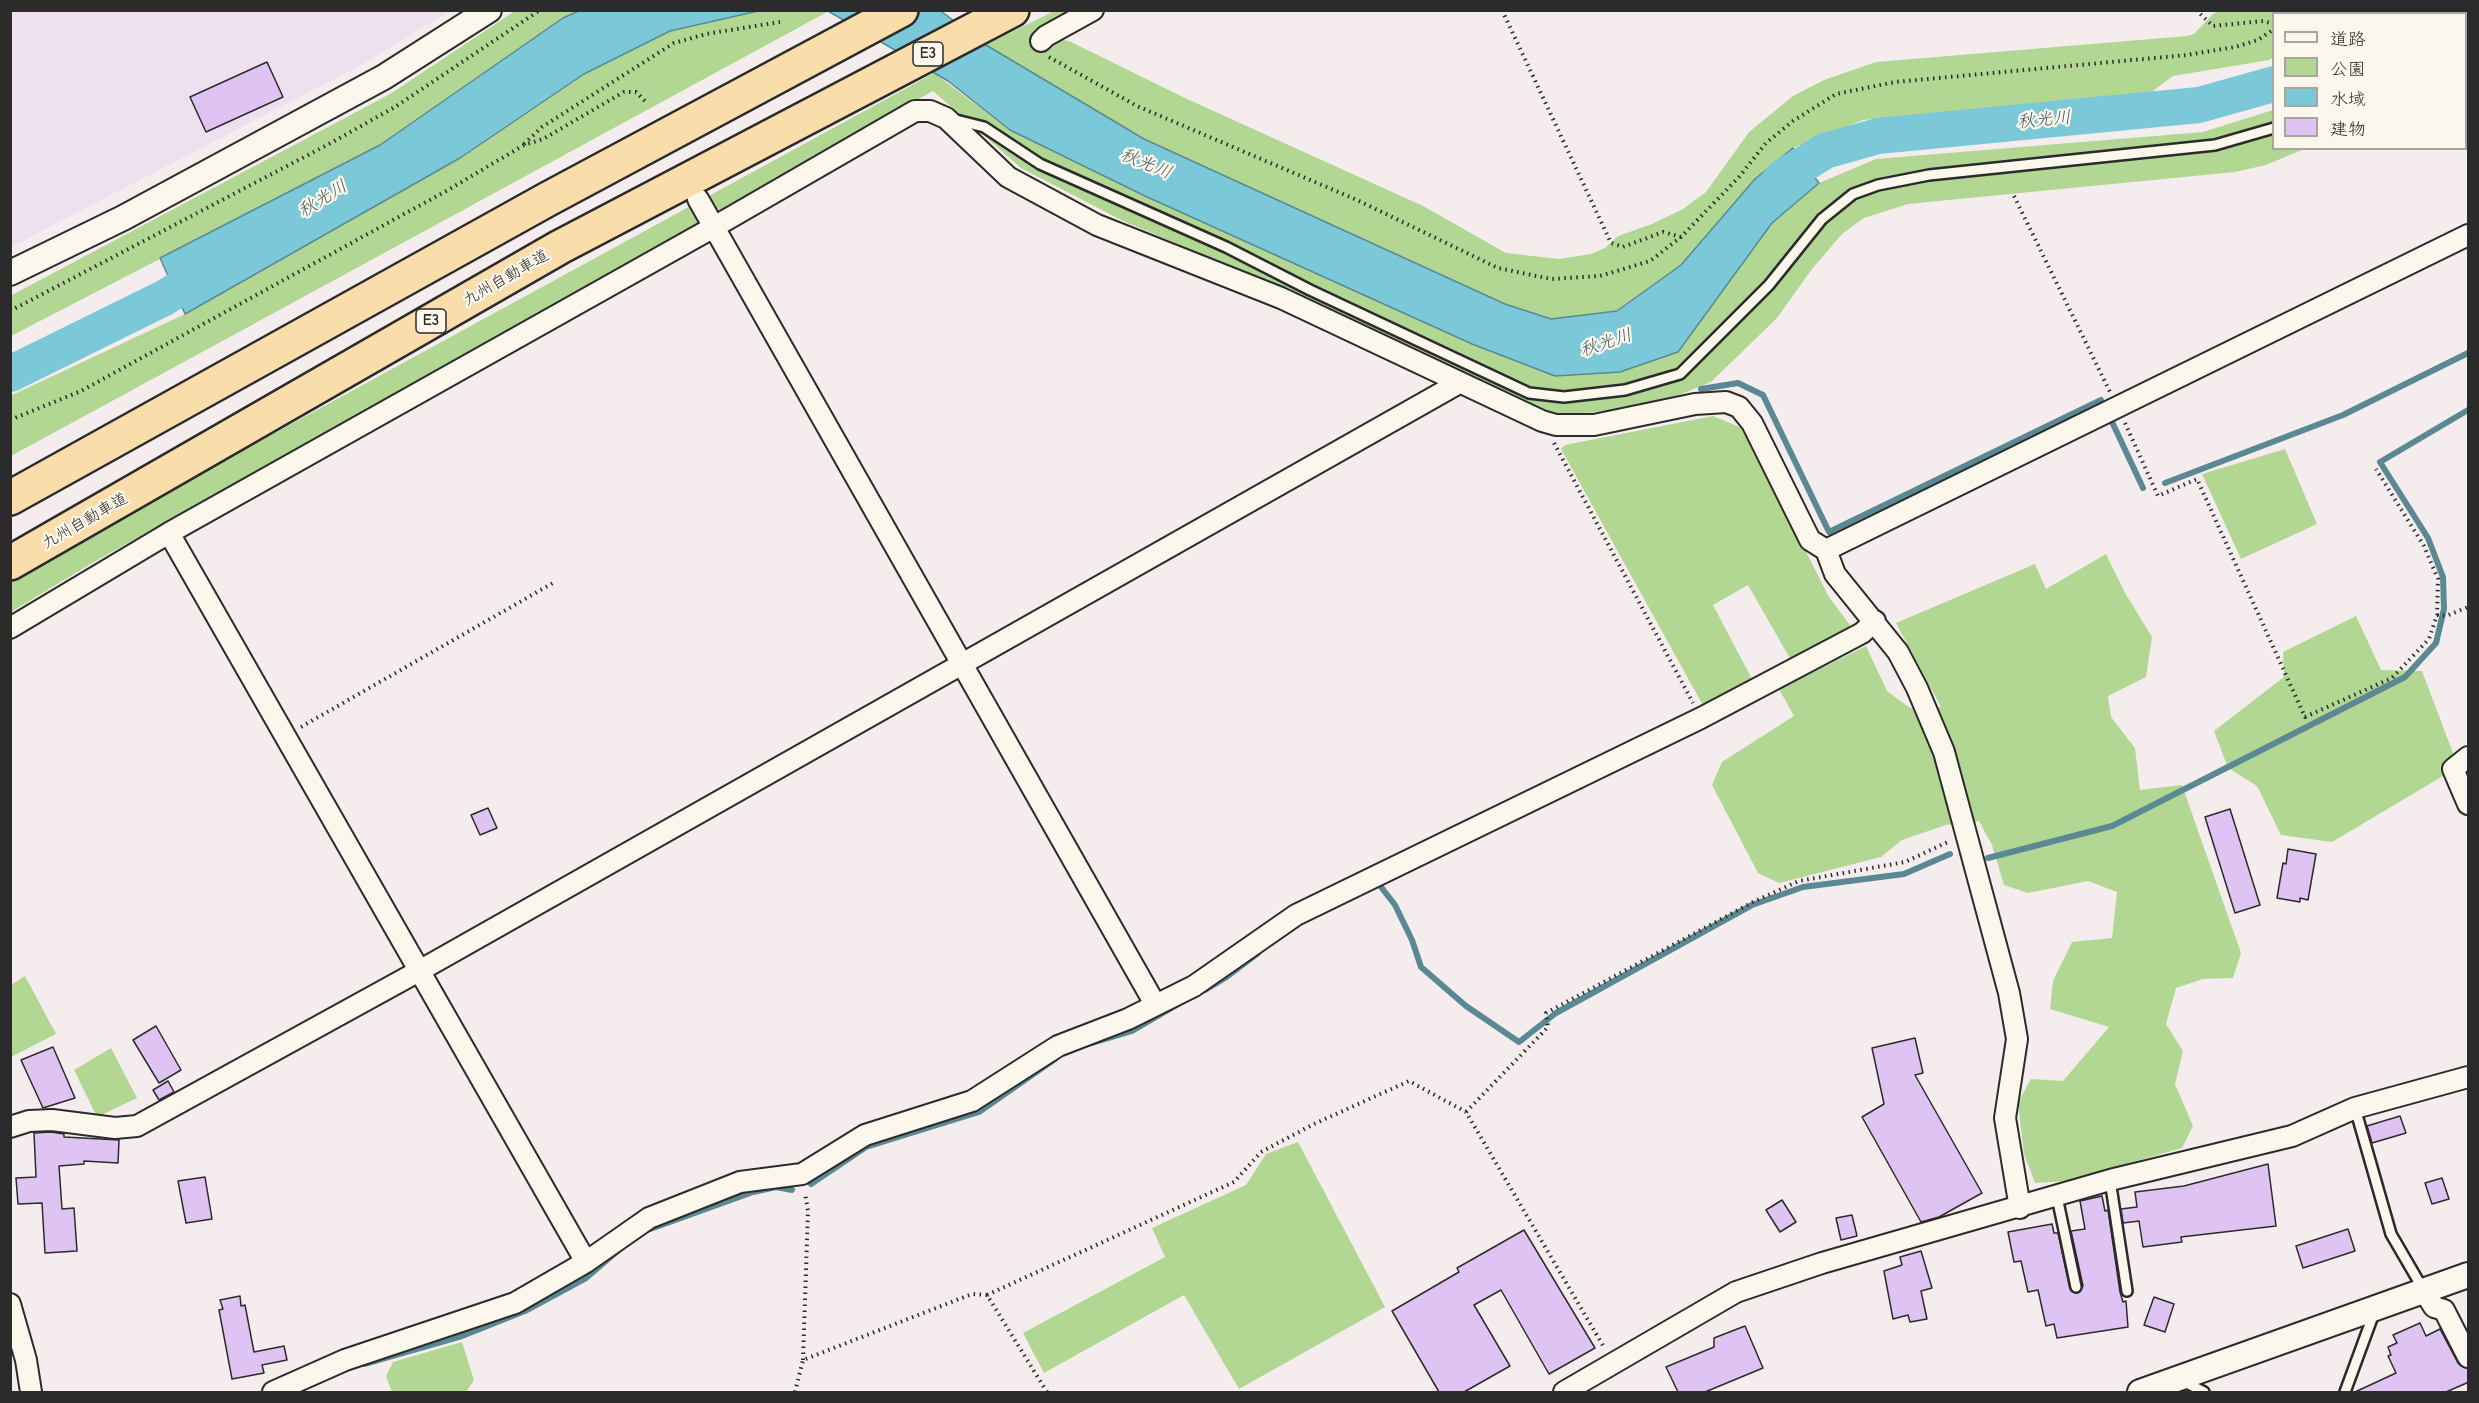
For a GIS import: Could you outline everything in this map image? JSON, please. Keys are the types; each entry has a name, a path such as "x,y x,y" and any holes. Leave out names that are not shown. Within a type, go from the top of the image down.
{"highway":[{"path":"10,498 548,199 901,10"},
{"name":"九州自動車道","path":"10,563 560,247 1006,14"}],"street":[{"path":"10,273 123,218 384,77 489,10"},
{"path":"1041,41 1093,10"},
{"path":"10,628 169,533 714,227 915,111 930,111 946,118 1008,177 1097,225 1281,298 1542,421 1556,425 1594,425 1695,404 1726,402 1739,407 1752,423 1810,540 1826,550 1835,574 1898,652 1917,688 1944,752 1968,833 2009,993 2018,1039 2006,1118 2020,1208"},
{"path":"698,199 1155,1004"},
{"path":"1826,550 2469,235"},
{"path":"10,1127 29,1121 52,1120 115,1128 138,1126 419,971 1459,383"},
{"path":"169,533 586,1262"},
{"path":"273,1392 345,1360 515,1303 586,1262 649,1218 740,1182 802,1174 865,1136 972,1101 1058,1046 1128,1019 1194,986 1296,915 1701,718 1862,633 1875,621"},
{"path":"2469,757 2453,769 2469,804"},
{"path":"1564,1392 1736,1292 1822,1263 2020,1208 2110,1180 2292,1136 2355,1108 2469,1077"},
{"path":"2140,1392 2469,1275"},
{"path":"2424,1291 2434,1306 2444,1310 2469,1357"},
{"path":"10,1304 26,1360 30,1392"}],"lane":[{"path":"946,118 963,120 984,128 1040,164 1226,247 1529,393 1564,396 1625,390 1680,374 1769,285 1822,219 1837,205 1861,191 1878,185 1929,175 2215,145 2272,129"},
{"path":"2355,1108 2391,1234 2424,1291"},
{"path":"2110,1180 2127,1291"},
{"path":"2057,1197 2076,1287"},
{"path":"2345,1392 2375,1308"},
{"path":"2179,1379 2204,1392"}],"path":[{"path":"10,311 367,123 540,10"},
{"path":"1502,10 1611,243 1623,247 1663,232 1681,237"},
{"path":"2196,10 2213,27 2263,21 2272,23"},
{"path":"524,145 542,127 675,43 706,34 780,22"},
{"path":"1041,41 1042,49 1051,58 1137,106 1357,200 1498,268 1551,279 1600,276 1650,261 1681,237 1738,177 1766,143 1793,121 1836,94 1895,82 2187,55 2235,47 2258,40 2272,30"},
{"path":"10,420 81,391 448,190 524,145 543,139 624,92 636,92 647,103"},
{"path":"2014,196 2158,496 2197,479 2305,717 2392,678 2429,639 2437,615 2438,579 2424,546 2376,469"},
{"path":"1542,421 1701,718"},
{"path":"285,736 554,583"},
{"path":"2437,615 2446,616 2469,607"},
{"path":"1466,1112 1548,1026 1546,1013 1753,902 1799,881 1905,862 1968,833"},
{"path":"803,1360 972,1294 987,1295 1234,1182 1261,1152 1314,1124 1408,1082 1466,1112 1613,1363"},
{"path":"795,1392 803,1360 807,1211 802,1174"},
{"path":"987,1295 1047,1392"}],"shaded area":[{"path":"11,11 450,11 363,64 11,247"}],"green space":[{"path":"515,11 579,11 563,18 380,145 11,336 10,296 390,94"},
{"path":"758,11 829,11 11,456 10,396 185,314 460,158 584,74 670,31"},
{"path":"1054,11 1079,11 1031,34 1069,41 1185,98 1423,206 1506,253 1559,259 1591,254 1605,248 1618,236 1652,224 1683,209 1706,192 1749,132 1793,96 1824,80 1876,62 2187,36 2194,34 2214,13 2223,11 2343,11 2272,12 2272,58 2269,60 2173,76 2145,97 1863,120 1793,148 1755,179 1681,265 1617,311 1551,319 1505,304 1144,139 986,45"},
{"path":"2468,11 2468,43 2467,12 2435,12"},
{"path":"934,73 1010,130 1145,196 1471,344 1678,352 1772,223 1819,183 1876,159 2203,132 2272,110 2272,150 2302,150 2266,165 2235,172 1908,204 1864,218 1842,234 1812,269 1777,318 1711,382 1659,403 1560,417 1299,295 1123,221 1021,168 933,91 94,562 11,612 10,580 88,535"},
{"path":"1713,416 1744,429 1829,597 1852,628 1792,662 1748,585 1713,605 1753,681 1705,709 1561,449 1565,445"},
{"path":"2285,449 2317,524 2241,559 2202,474"},
{"path":"2106,554 2125,593 2152,637 2146,677 2108,696 2111,717 2135,748 2140,790 2182,785 2241,953 2233,978 2203,979 2176,988 2166,1024 2183,1051 2175,1084 2193,1126 2182,1148 2067,1181 2035,1183 2024,1154 2018,1102 2031,1079 2063,1081 2109,1027 2050,1009 2053,981 2072,942 2112,938 2117,892 2088,881 2028,893 2004,885 1992,845 1979,821 1946,825 1902,840 1881,857 1779,883 1758,873 1712,785 1722,762 1794,716 1779,689 1866,646 1887,691 1910,708 1941,707 1896,623 2035,564 2046,589"},
{"path":"2356,616 2381,670 2422,671 2453,753 2443,776 2332,842 2281,835 2257,786 2228,768 2214,731 2284,677 2283,652"},
{"path":"25,976 56,1034 11,1057 11,985"},
{"path":"111,1048 137,1098 97,1117 74,1070"},
{"path":"1298,1142 1385,1307 1239,1389 1184,1295 1044,1373 1023,1333 1165,1257 1152,1228 1246,1185 1266,1154"},
{"path":"462,1342 474,1380 466,1392 392,1392 386,1376 393,1362"}],"water":[{"path":"579,11 758,11 670,31 584,74 460,158 185,314 160,258 380,145 563,18"},
{"path":"828,11 941,11 986,45 1144,139 1505,304 1551,319 1617,311 1681,265 1755,179 1793,148 1819,183 1772,223 1678,352 1620,372 1555,376 1472,344 1145,196 1010,130 948,81"}],"building":[{"path":"267,62 283,97 206,132 190,97"},
{"path":"488,808 497,828 480,835 471,815"},
{"path":"2230,809 2260,905 2235,913 2205,817"},
{"path":"2288,849 2316,854 2308,900 2300,898 2300,902 2277,898 2283,863 2286,864"},
{"path":"156,1026 181,1070 159,1083 133,1040"},
{"path":"1915,1038 1923,1073 1915,1075 1982,1193 1939,1217 1921,1222 1862,1117 1884,1104 1872,1048"},
{"path":"53,1047 75,1098 43,1108 21,1060"},
{"path":"168,1081 174,1092 159,1100 153,1090"},
{"path":"2400,1116 2406,1133 2372,1143 2367,1126"},
{"path":"34,1133 64,1134 64,1137 119,1140 118,1163 84,1161 84,1164 59,1166 62,1209 74,1208 77,1251 45,1253 42,1203 18,1204 16,1178 36,1177"},
{"path":"2268,1164 2276,1226 2181,1237 2182,1242 2143,1247 2139,1221 2123,1223 2121,1209 2137,1207 2135,1192 2184,1186"},
{"path":"205,1177 212,1219 186,1223 178,1181"},
{"path":"2442,1178 2449,1199 2432,1204 2425,1183"},
{"path":"2102,1196 2105,1211 2108,1210 2120,1292 2123,1302 2126,1301 2128,1327 2057,1338 2054,1324 2046,1326 2038,1290 2028,1292 2021,1261 2014,1262 2008,1232 2052,1224 2054,1233 2058,1233 2070,1289 2078,1293 2083,1286 2071,1231 2085,1229 2080,1201"},
{"path":"1782,1200 1796,1222 1780,1232 1766,1210"},
{"path":"1852,1215 1857,1236 1841,1240 1836,1218"},
{"path":"2348,1229 2355,1251 2303,1268 2296,1246"},
{"path":"1524,1230 1595,1348 1549,1374 1501,1290 1474,1305 1510,1366 1464,1392 1439,1392 1392,1311 1459,1272 1457,1268"},
{"path":"1921,1251 1932,1288 1921,1291 1927,1319 1910,1322 1908,1315 1893,1319 1884,1271 1902,1265 1900,1257"},
{"path":"240,1296 241,1306 245,1305 254,1352 284,1346 287,1360 262,1365 264,1373 232,1379 219,1310 223,1309 220,1300"},
{"path":"2154,1297 2174,1304 2165,1332 2144,1325"},
{"path":"2420,1323 2426,1336 2440,1329 2458,1363 2469,1369 2469,1382 2446,1392 2355,1392 2396,1373 2388,1356 2391,1355 2388,1347 2397,1343 2393,1335"},
{"path":"1745,1326 1763,1368 1705,1392 1678,1392 1666,1367 1714,1347 1714,1338"}],"waterway":[{"name":"秋光川","path":"1768,195 1783,177 1825,151 1878,136 2199,105 2272,85"},
{"name":"秋光川","path":"10,374 164,298 217,265"},
{"path":"2165,483 2343,415 2468,353"},
{"path":"1701,389 1738,383 1763,395 1829,532 2101,400"},
{"path":"1988,858 2112,826 2405,677 2436,643 2444,609 2443,577 2428,538 2380,462 2468,410"},
{"path":"2113,424 2143,488"},
{"path":"1375,885 1378,883 1395,905 1412,940 1421,967 1466,1006 1519,1042 1556,1013 1752,905 1803,887 1904,874 1950,854"},
{"path":"1205,990 1258,953"},
{"path":"1092,1043 1132,1031 1180,1003"},
{"path":"811,1184 866,1147 979,1112 1055,1059"},
{"path":"642,1232 753,1192 776,1187 792,1190"},
{"path":"364,1364 462,1336 525,1311 586,1278 620,1249"}]}
